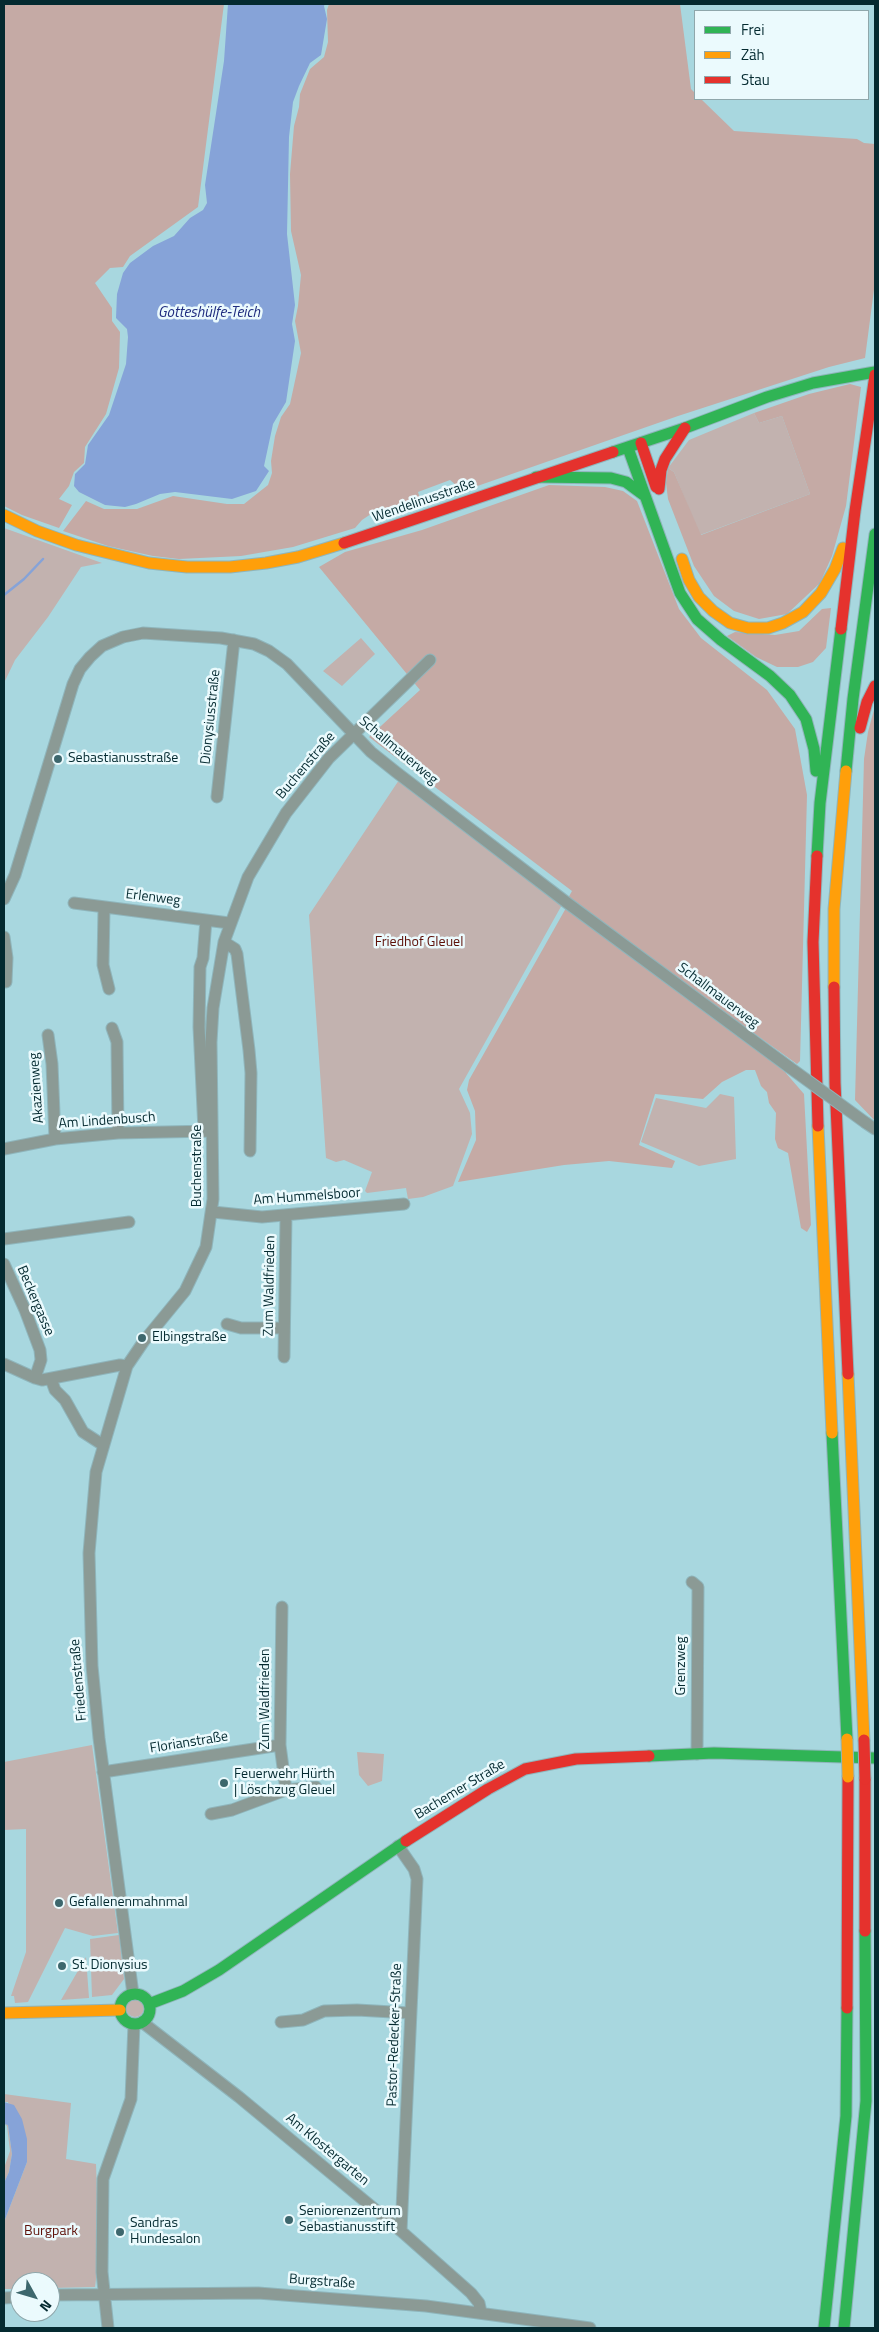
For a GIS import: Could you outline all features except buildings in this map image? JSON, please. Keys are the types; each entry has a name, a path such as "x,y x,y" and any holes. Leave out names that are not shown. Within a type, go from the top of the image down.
{"main road":[{"name":"Wendelinusstraße","path":"4,515 37,531 115,556 186,567 230,567 274,562 331,548 536,477 628,448 767,397 813,383 875,373"},
{"path":"824,2328 846,2116 848,1777 815,1067 813,942 820,803 855,511 875,373"},
{"path":"641,443 660,498 661,470 665,459 685,428"},
{"path":"628,448 680,593 697,619 721,640 770,676 790,695 806,719 814,749 820,803"},
{"path":"536,477 611,478 626,482 645,496"},
{"path":"677,545 689,580 699,597 713,611 730,623 748,628 768,628 783,623 803,612 821,593 835,569 855,511"},
{"path":"844,2328 866,2101 865,1779 836,1083 834,909 844,791 863,616 875,534"},
{"path":"844,791 867,702 875,686"},
{"name":"Bachemer Straße","path":"149,2004 183,1991 219,1970 398,1846 488,1789 525,1769 576,1759 697,1754 875,1758"},
{"path":"133,1994 144,1997 149,2004 149,2012 138,2023 125,2020 120,2010 122,2001 133,1994"},
{"path":"4,2012 120,2010"}],"street":[{"name":"Schallmauerweg","path":"4,899 15,874 74,684 80,669 90,657 109,643 123,637 143,633 234,640 254,644 279,657 299,675 354,734 396,772 566,902 871,1126"},
{"name":"Dionysiusstraße","path":"217,797 234,640"},
{"name":"Buchenstraße","path":"209,1130 212,1025 224,942 229,923 248,877 271,836 307,786 354,734 430,660"},
{"name":"Erlenweg","path":"74,903 229,923"},
{"path":"104,908 103,966 109,989"},
{"name":"Buchenstraße","path":"128,1366 144,1341 185,1291 206,1247 213,1212 209,1130 199,1027 200,967 203,958 206,920"},
{"path":"4,937 7,958 6,982"},
{"path":"224,942 236,949 249,1050 251,1073 250,1151"},
{"path":"112,1028 116,1042 118,1133"},
{"name":"Akazienweg","path":"48,1035 52,1064 55,1139"},
{"name":"Am Lindenbusch","path":"4,1149 55,1139 118,1133 209,1130"},
{"name":"Am Hummelsboor","path":"213,1212 253,1217 404,1204"},
{"name":"Zum Waldfrieden","path":"284,1357 286,1215"},
{"path":"4,1238 129,1222"},
{"name":"Beckergasse","path":"4,1264 26,1310 40,1350 40,1366 35,1378"},
{"path":"227,1324 241,1328 284,1328"},
{"path":"4,1364 35,1378 51,1378 120,1365 128,1366"},
{"name":"Friedenstraße","path":"128,1366 103,1446 92,1500 88,1553 92,1666 103,1772 133,1994"},
{"path":"51,1378 55,1390 65,1400 83,1432 103,1446"},
{"name":"Grenzweg","path":"692,1582 698,1587 697,1754"},
{"name":"Zum Waldfrieden","path":"282,1607 280,1745 286,1790"},
{"name":"Florianstraße","path":"103,1772 280,1745"},
{"path":"211,1814 232,1810 286,1790 316,1787"},
{"name":"Pastor-Redecker-Straße","path":"398,1846 416,1874 401,2231"},
{"path":"281,2022 303,2020 324,2011 357,2010 410,2013"},
{"path":"108,2328 104,2294 104,2179 131,2099 138,2023"},
{"name":"Am Klostergarten","path":"138,2023 239,2097 401,2231 471,2293 479,2303 481,2312"},
{"name":"Burgstraße","path":"60,2295 248,2292 481,2312 590,2328"}],"green space":[{"path":"754,413 759,423 782,416 810,494 700,535 674,472 668,468 689,440"},
{"path":"4,528 102,563 81,567 48,617 15,660 4,683"},
{"path":"361,638 375,654 342,686 323,671"},
{"name":"Friedhof Gleuel","path":"399,780 563,903 459,1089 470,1113 472,1134 453,1186 423,1197 408,1199 406,1188 367,1193 365,1191 372,1172 344,1160 336,1162 326,1158 309,915"},
{"path":"720,1094 734,1097 736,1159 699,1166 641,1142 656,1098 706,1108"},
{"path":"92,1745 118,1933 93,1936 65,1928 28,2002 15,2003 14,1996 11,1996 26,1952 26,1829 4,1830 4,1762"},
{"path":"357,1752 384,1754 382,1781 368,1786 359,1775"},
{"path":"119,1935 124,1979 112,1995 92,1997 90,1939"},
{"path":"86,1957 89,1998 61,2000"},
{"path":"135,1999 141,2002 144,2008 141,2014 135,2017 129,2014 126,2008 129,2002"},
{"name":"Burgpark","path":"4,2094 71,2103 66,2159 96,2164 99,2255 95,2287 60,2288 60,2272 10,2272 10,2289 4,2289 4,2222 27,2162 8,2102 4,2102"},
{"path":"4,2124 8,2125 12,2154 9,2172 5,2181 4,2168 10,2151 7,2126"}],"shaded area":[{"path":"4,4 224,4 198,207 130,256 123,267 110,268 95,283 112,308 112,321 120,332 119,368 106,414 85,447 84,463 74,472 69,486 59,499 72,505 59,528 22,515 4,506"},
{"path":"329,4 680,4 694,100 702,100 734,131 857,139 864,143 875,144 875,282 865,358 829,367 678,416 463,491 450,480 418,492 422,505 399,510 374,512 362,520 355,528 293,547 241,556 179,559 153,556 108,546 63,531 86,501 104,509 137,509 173,496 227,504 244,504 268,485 272,473 271,461 275,436 281,417 290,404 301,353 295,321 301,275 291,231 290,174 294,126 300,94 310,69 324,57 328,42 327,10"},
{"path":"850,384 861,387 846,506 832,556 820,583 787,614 759,619 734,611 714,596 694,566 668,499 666,483 668,468 674,472 701,535 810,494 782,416 759,423 754,413 809,394"},
{"path":"549,485 605,487 623,491 637,501 679,609 701,638 767,690 795,729 807,795 800,1061 797,1064 567,900 572,891 369,737 420,690 319,567 345,552 422,530"},
{"path":"831,608 826,648 813,662 798,667 777,667 756,657 727,636 735,632 775,635 799,631 822,609"},
{"path":"875,706 875,1121 855,1100 864,759 868,732"},
{"path":"566,908 750,1044 785,1072 804,1094 811,1225 807,1232 801,1228 788,1153 778,1148 775,1139 776,1113 769,1103 767,1092 761,1086 755,1070 746,1070 722,1082 703,1099 655,1094 639,1145 675,1161 672,1168 609,1161 564,1165 458,1182 476,1140 475,1111 467,1090 469,1080"}],"water":[{"name":"Gotteshülfe-Teich","path":"228,4 325,4 327,19 321,55 310,63 299,86 293,102 289,137 287,234 295,305 292,324 295,341 286,402 273,424 264,466 269,471 256,491 232,499 175,492 160,494 125,507 105,505 79,492 74,486 75,474 85,464 88,445 109,415 126,364 127,329 116,318 117,294 123,273 130,263 153,246 174,236 190,218 203,210 207,203 205,185 224,61"},
{"path":"4,2102 14,2105 22,2119 27,2139 27,2162 4,2222 4,2183 9,2172 12,2154 8,2125 4,2124"}],"waterway":[{"path":"4,595 24,579 43,559"}],"traffic: fast":[{"path":"613,452 685,428 767,397 813,383 875,372"},
{"path":"628,448 680,593 697,619 721,640 770,676 790,695 806,719 814,749 816,771"},
{"path":"536,477 611,478 626,482 645,496"},
{"path":"846,771 853,699 875,534"},
{"path":"817,856 820,803 841,629"},
{"path":"832,1433 847,1739"},
{"path":"649,1756 714,1753 875,1758"},
{"path":"149,2004 183,1991 219,1970 406,1841"},
{"path":"844,2328 866,2101 865,1931"},
{"path":"135,1994 141,1995 149,2003 150,2009 149,2015 141,2023 135,2024 129,2023 121,2015 120,2009 121,2003 129,1995 135,1994"},
{"path":"824,2328 846,2116 847,2008"}],"traffic: slow":[{"path":"4,515 37,531 76,545 149,563 187,567 230,567 266,563 298,557 344,543"},
{"path":"682,559 689,580 699,597 713,611 730,623 748,628 768,628 783,623 803,612 821,593 835,569 843,548"},
{"path":"834,987 834,909 846,771"},
{"path":"818,1126 832,1433"},
{"path":"848,1374 864,1740"},
{"path":"847,1739 848,1777"},
{"path":"4,2013 120,2010"}],"traffic: jam":[{"path":"841,629 855,511 875,375"},
{"path":"659,489 661,470 665,459 685,428"},
{"path":"641,443 656,487"},
{"path":"344,543 613,452"},
{"path":"860,728 867,702 875,686"},
{"path":"817,856 813,942 818,1126"},
{"path":"834,987 835,1083 848,1374"},
{"path":"864,1740 865,1779"},
{"path":"406,1841 488,1789 525,1769 576,1759 649,1756"},
{"path":"847,2008 848,1777"},
{"path":"865,1779 865,1931"}],"place":[{"name":"Sebastianusstraße","path":"58,759"},
{"name":"Elbingstraße","path":"142,1338"},
{"name":"Feuerwehr Hürth | Löschzug Gleuel","path":"224,1783"},
{"name":"Gefallenenmahnmal","path":"59,1903"},
{"name":"St. Dionysius","path":"62,1966"},
{"name":"Seniorenzentrum Sebastianusstift","path":"289,2220"},
{"name":"Sandras Hundesalon","path":"120,2232"}]}
